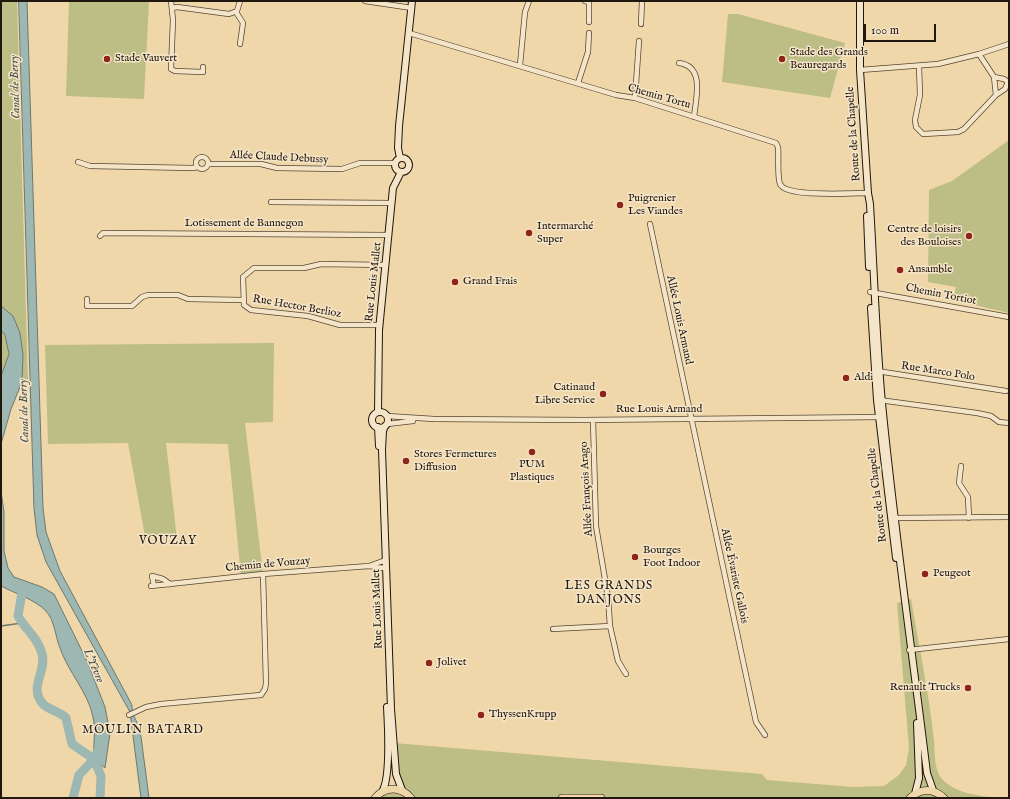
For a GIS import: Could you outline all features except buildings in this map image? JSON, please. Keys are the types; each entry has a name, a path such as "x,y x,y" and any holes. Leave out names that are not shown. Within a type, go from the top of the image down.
{"main road":[{"name":"Rue Louis Mallet","path":"402,790 396,774 391,702 378,427 372,420 374,415 378,412 379,325 393,188 401,172 406,170 409,163 406,158 400,158 398,148 412,1"},
{"name":"Route de la Chapelle","path":"860,1 860,70 868,193 866,199 881,417 927,773 933,790"},
{"path":"400,158 395,163 396,169 401,172"},
{"path":"378,412 387,416"},
{"name":"Rue Louis Mallet","path":"382,792 386,773 388,743 382,450 383,431 386,425 387,416"},
{"path":"378,427 386,425"},
{"name":"Route de la Chapelle","path":"910,650 919,760 919,778 912,796"},
{"path":"375,798 382,792 393,789 402,790 411,798"},
{"path":"912,796 926,790 933,790 944,798"},
{"path":"562,798 601,798"}],"street":[{"path":"171,1 171,69 175,71 203,72 203,68"},
{"path":"236,12 240,1"},
{"path":"366,1 412,8"},
{"path":"520,65 525,12 529,1"},
{"path":"586,1 589,2 590,7 589,22"},
{"path":"641,24 642,1"},
{"path":"172,8 177,7 228,14 236,12"},
{"path":"236,12 243,23 240,44"},
{"path":"578,83 588,52 589,33"},
{"name":"Chemin Tortu","path":"409,34 520,65 616,95 635,98 776,143 778,147 780,184 784,189 797,192 868,193"},
{"path":"635,98 639,41"},
{"path":"860,70 919,66 958,60 1009,44"},
{"path":"979,54 994,77 996,95"},
{"path":"679,63 685,63 693,68 697,78 694,117"},
{"path":"919,66 920,95 915,120 916,127 923,134 958,132 964,129 996,95 1005,89 1008,82 1004,79 994,77"},
{"name":"Allée Claude Debussy","path":"197,167 196,162 200,157 205,157 208,164"},
{"name":"Allée Claude Debussy","path":"78,162 83,165 90,166 133,168 197,167 204,169 208,164"},
{"name":"Allée Claude Debussy","path":"208,164 261,164 276,168 342,169 360,163 395,163"},
{"path":"271,202 392,203"},
{"name":"Allée Louis Armand","path":"650,224 691,419"},
{"name":"Lotissement de Bannegon","path":"100,236 103,233 389,235"},
{"name":"Rue Hector Berlioz","path":"379,325 340,325 308,316 251,310 244,305 243,277 244,274 254,268 304,268 321,264 386,265"},
{"name":"Chemin Tortiot","path":"872,291 1009,317"},
{"path":"87,299 87,306 132,306 142,297 148,295 178,295 188,299 243,300"},
{"name":"Rue Marco Polo","path":"877,371 998,387 1006,391"},
{"path":"880,400 977,413 991,416 999,422 1009,423"},
{"name":"Rue Louis Armand","path":"387,416 434,419 593,420 881,417"},
{"name":"Rue Louis Armand","path":"386,425 434,419"},
{"name":"Allée Évariste Gallois","path":"691,419 756,722 765,735"},
{"name":"Allée François Arago","path":"593,420 596,526 607,591 610,626 618,661 626,674"},
{"path":"961,466 959,483 968,498 969,518"},
{"path":"893,518 1009,517"},
{"name":"Chemin de Vouzay","path":"170,584 163,579 152,576 152,586 263,574 384,565"},
{"path":"129,715 146,707 161,704 261,695 265,689 266,683 263,574"},
{"path":"553,629 610,626"},
{"path":"910,650 1009,639"}],"green space":[{"path":"1,1 17,1 28,383 2,376 1,379"},
{"name":"Stade Vauvert","path":"69,1 149,1 144,99 66,96"},
{"name":"Stade des Grands Beauregards","path":"728,14 738,14 845,43 830,98 722,82"},
{"name":"Centre de loisirs des Bouloises","path":"1009,140 1009,313 953,300 956,287 928,282 929,190 952,181"},
{"path":"274,343 273,422 245,423 263,574 241,576 228,444 166,443 177,539 172,540 171,534 145,536 128,443 48,444 45,345"},
{"path":"911,599 924,670 934,741 935,761 939,775 948,784 962,792 1002,798 375,798 398,789 394,743 762,774 767,780 853,787 884,786 899,775 906,765 909,748 897,603"}],"water":[{"path":"19,1 27,1 43,508 46,532 60,571 132,705 132,712 140,729 149,798 141,798 130,712 46,562 37,535 34,508"},
{"path":"1,306 13,316 20,333 23,355 22,382 11,409 1,444 1,376 9,354 5,335 1,330"},
{"path":"1,491 4,512 4,551 8,568 14,577 42,587 54,594 87,661 105,707 110,733 105,768 94,759 93,717 87,699 64,657 49,615 36,603 1,586"}],"waterway":[{"path":"23,587 18,616 35,639 42,654 43,661 37,685 39,698 45,706 66,718 72,744 94,759"},
{"path":"1,626 22,623"},
{"path":"73,798 79,775 94,759 99,749"},
{"name":"L'Yèvre","path":"94,759 101,776 100,798"}],"place":[{"name":"Stade Vauvert","path":"107,59"},
{"name":"Stade des Grands Beauregards","path":"782,59"},
{"name":"Puigrenier Les Viandes","path":"620,205"},
{"name":"Intermarché Super","path":"529,233"},
{"name":"Centre de loisirs des Bouloises","path":"969,236"},
{"name":"Ansamble","path":"900,270"},
{"name":"Grand Frais","path":"455,282"},
{"name":"Aldi","path":"846,378"},
{"name":"Catinaud Libre Service","path":"603,394"},
{"name":"PUM Plastiques","path":"532,452"},
{"name":"Stores Fermetures Diffusion","path":"406,461"},
{"name":"Bourges Foot Indoor","path":"635,557"},
{"name":"Peugeot","path":"925,574"},
{"name":"Jolivet","path":"429,663"},
{"name":"Renault Trucks","path":"968,688"},
{"name":"ThyssenKrupp","path":"481,715"}],"district":[{"name":"VOUZAY","path":"168,542"},
{"name":"LES GRANDS DANJONS","path":"609,594"},
{"name":"MOULIN BATARD","path":"143,731"}],"water label":[{"name":"Canal de Berry","path":"16,87"},
{"name":"Canal de Berry","path":"25,411"}]}
